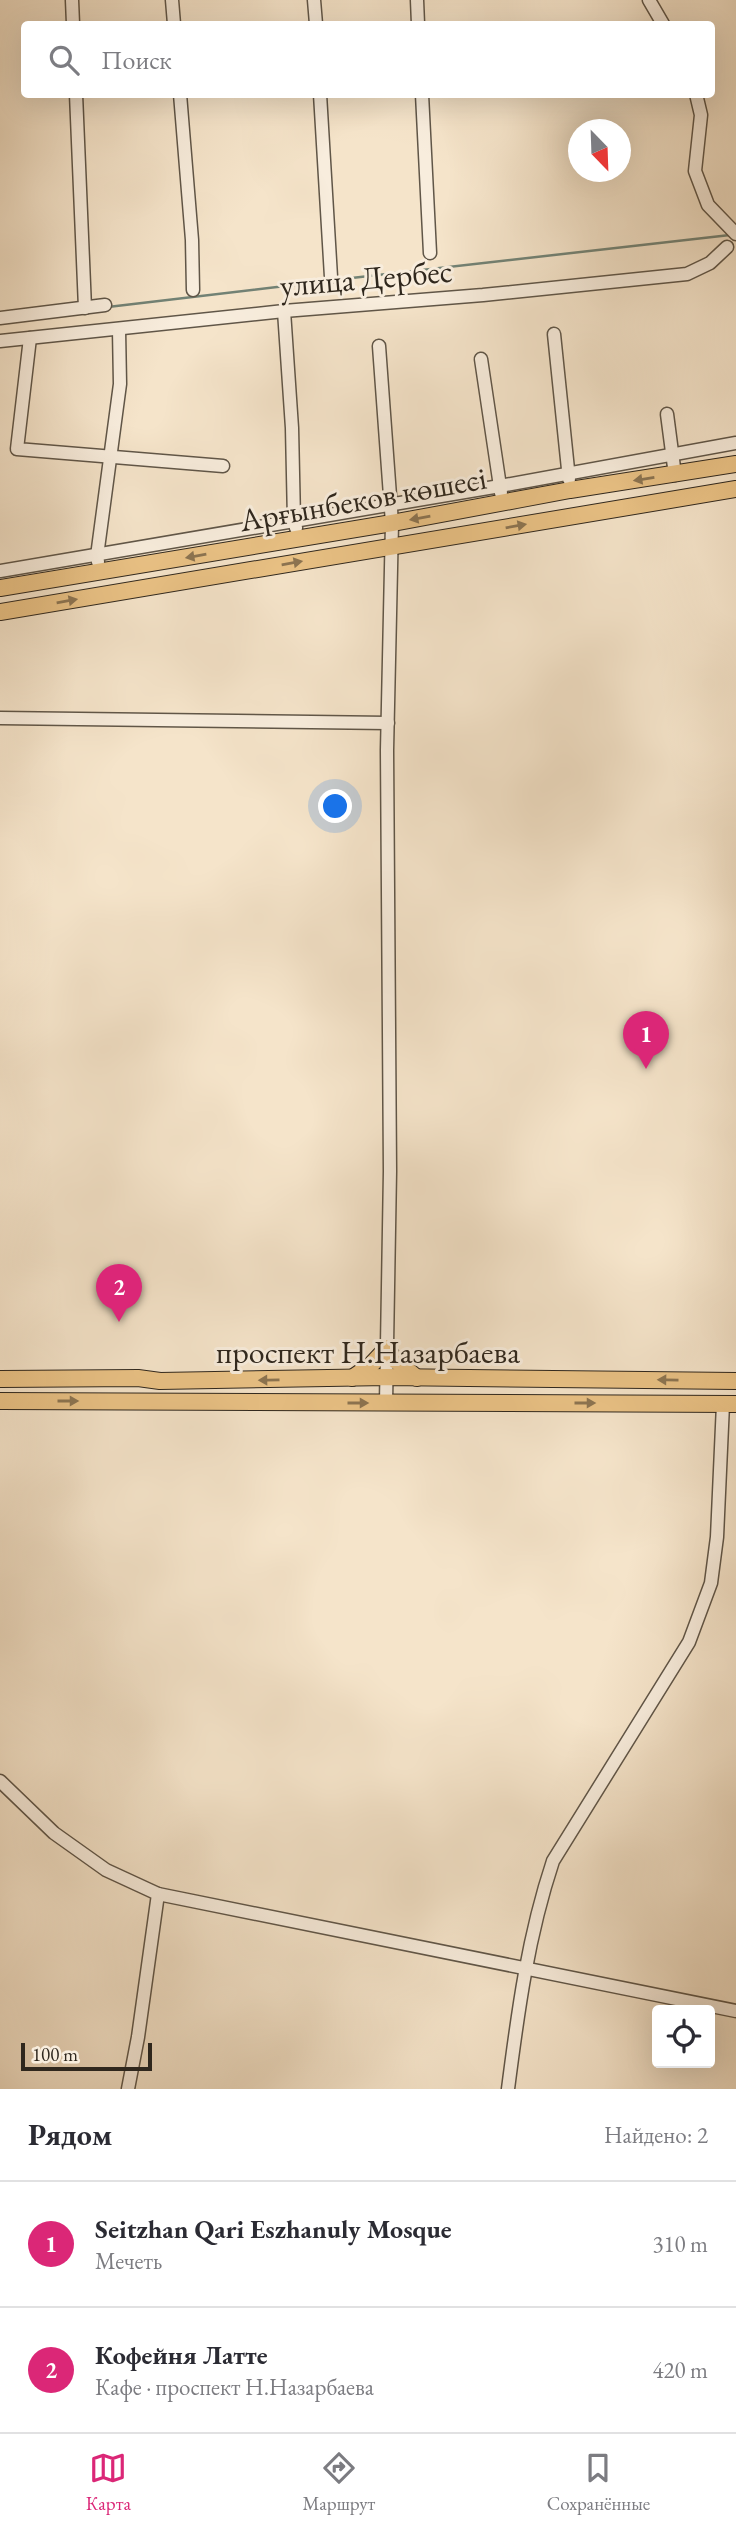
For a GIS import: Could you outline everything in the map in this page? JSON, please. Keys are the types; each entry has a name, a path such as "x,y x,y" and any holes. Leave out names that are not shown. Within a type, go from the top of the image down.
{"main road":[{"name":"Арғынбеков көшесі","path":"0,589 98,564 300,538 570,490 736,464"},
{"name":"Арғынбеков көшесі","path":"0,612 736,489"},
{"path":"352,1378 371,1365 387,1348 394,1359 417,1378"},
{"name":"проспект Н.Назарбаева","path":"0,1379 138,1378 160,1381 387,1377 736,1381"},
{"name":"проспект Н.Назарбаева","path":"0,1401 729,1404"}],"street":[{"path":"72,0 73,21"},
{"path":"172,0 174,21"},
{"path":"314,0 316,21"},
{"path":"417,0 418,21"},
{"path":"649,0 661,21"},
{"path":"76,98 85,308"},
{"path":"180,98 192,240 193,290"},
{"path":"320,98 331,277"},
{"path":"422,98 430,253"},
{"path":"697,98 701,115 695,171 708,205 736,234"},
{"name":"улица Дербес","path":"0,341 284,311 483,295 687,274 710,263 727,247"},
{"path":"0,318 105,305"},
{"path":"284,311 292,428 294,520 300,538"},
{"path":"98,564 120,384 119,330"},
{"path":"554,334 570,490"},
{"path":"30,338 18,449 223,466"},
{"path":"379,346 392,523 388,723 390,1171 386,1403"},
{"path":"481,359 502,503"},
{"path":"667,414 675,475"},
{"path":"0,571 98,564 294,520 736,443"},
{"path":"0,718 388,723"},
{"path":"508,2089 525,1967 540,1901 553,1861 689,1642 711,1584 729,1404"},
{"path":"0,1781 64,1840 106,1870 158,1894 736,2011"},
{"path":"128,2089 142,2015 158,1894"}],"waterway":[{"path":"334,280 730,235"},
{"path":"108,307 327,281"}],"place":[{"name":"Seitzhan Qari Eszhanuly Mosque","path":"646,1069"},
{"name":"Кофейня Латте","path":"119,1322"}]}
